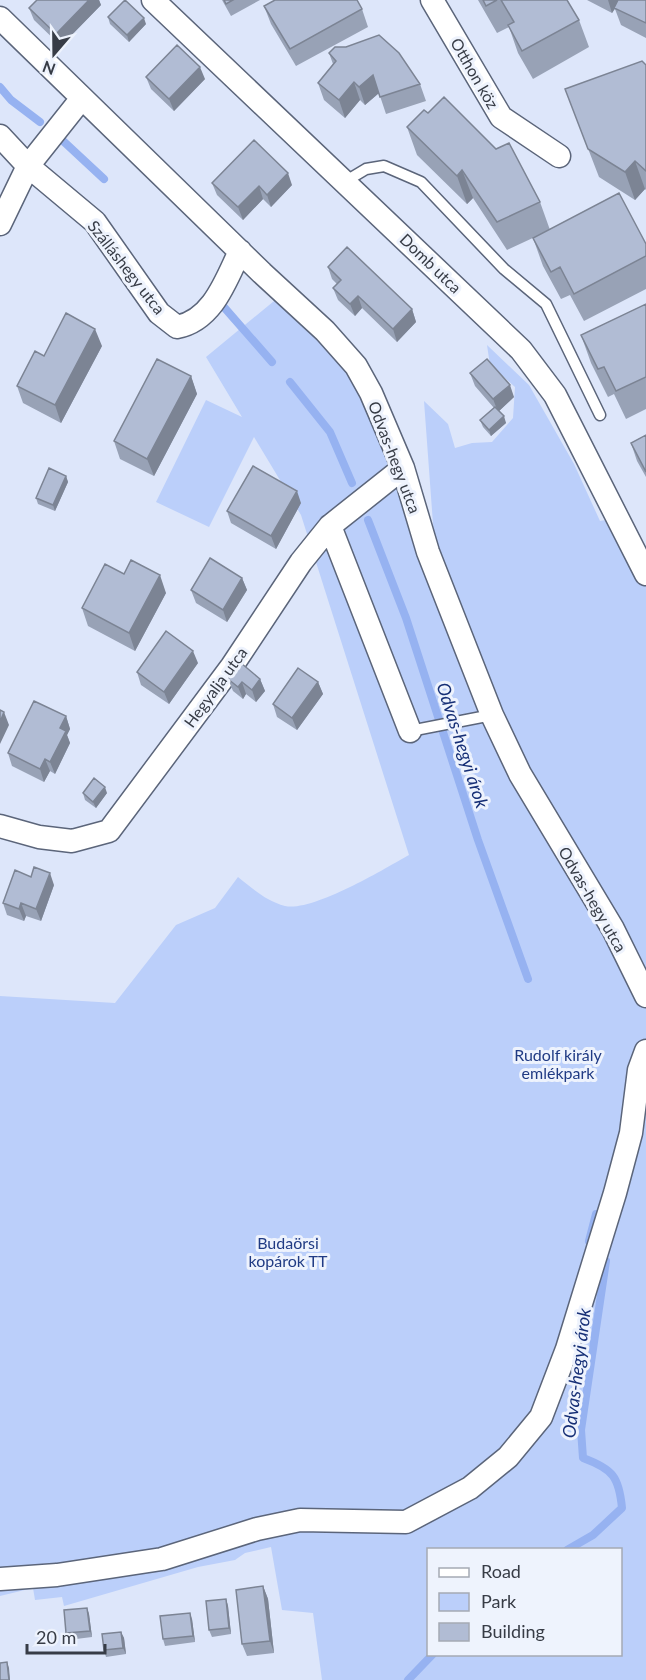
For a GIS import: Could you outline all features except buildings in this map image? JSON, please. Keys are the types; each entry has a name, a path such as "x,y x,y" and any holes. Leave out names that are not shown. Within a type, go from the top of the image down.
{"street":[{"name":"Domb utca","path":"153,0 346,181 521,350 549,386 646,574"},
{"name":"Otthon köz","path":"432,0 501,117 559,156"},
{"name":"Odvas-hegy utca","path":"0,18 325,331 356,366 385,423 403,468 428,552 492,715 520,774 613,929 646,996"},
{"path":"0,224 28,166 82,98"},
{"name":"Szálláshegy utca","path":"0,136 28,166 95,222 159,313 177,327 192,324 216,300 240,250"},
{"name":"Hegyalja utca","path":"0,826 39,837 72,841 109,831 232,666 301,562 330,526 403,468"},
{"path":"330,526 410,731"},
{"path":"0,1579 57,1575 162,1558 257,1529 300,1520 406,1522 470,1488 508,1457 541,1417 567,1349 631,1133 639,1070 646,1051"}],"lane":[{"path":"346,181 366,168 384,166 421,182 504,269 546,304 600,415"},
{"path":"410,731 492,715"}],"green space":[{"name":"Budaörsi kopárok TT","path":"285,292 356,366 435,551 424,401 448,424 455,448 472,443 492,442 513,418 515,387 490,365 487,345 529,385 574,464 600,521 617,518 646,574 646,1680 322,1680 313,1613 282,1610 271,1547 245,1553 235,1560 198,1567 64,1606 62,1597 35,1600 33,1588 0,1596 0,996 115,1003 176,925 215,908 238,877 272,901 285,906 297,906 313,903 348,888 409,855 301,515 254,437 209,527 156,502 206,400 242,417 206,357"}],"waterway":[{"name":"Odvas-hegyi árok","path":"0,87 11,100 40,122"},
{"name":"Odvas-hegyi árok","path":"61,139 104,179"},
{"name":"Odvas-hegyi árok","path":"223,306 272,362"},
{"name":"Odvas-hegyi árok","path":"290,382 330,432 352,483"},
{"name":"Odvas-hegyi árok","path":"368,520 406,618 478,840 528,979"},
{"name":"Odvas-hegyi árok","path":"589,1241 596,1214"},
{"name":"Odvas-hegyi árok","path":"570,1548 593,1535 622,1508 619,1489 613,1476 608,1470 583,1458 581,1430 606,1261"},
{"name":"Odvas-hegyi árok","path":"408,1680 431,1656"}],"park label":[{"name":"Rudolf király emlékpark","path":"558,1063"}]}
